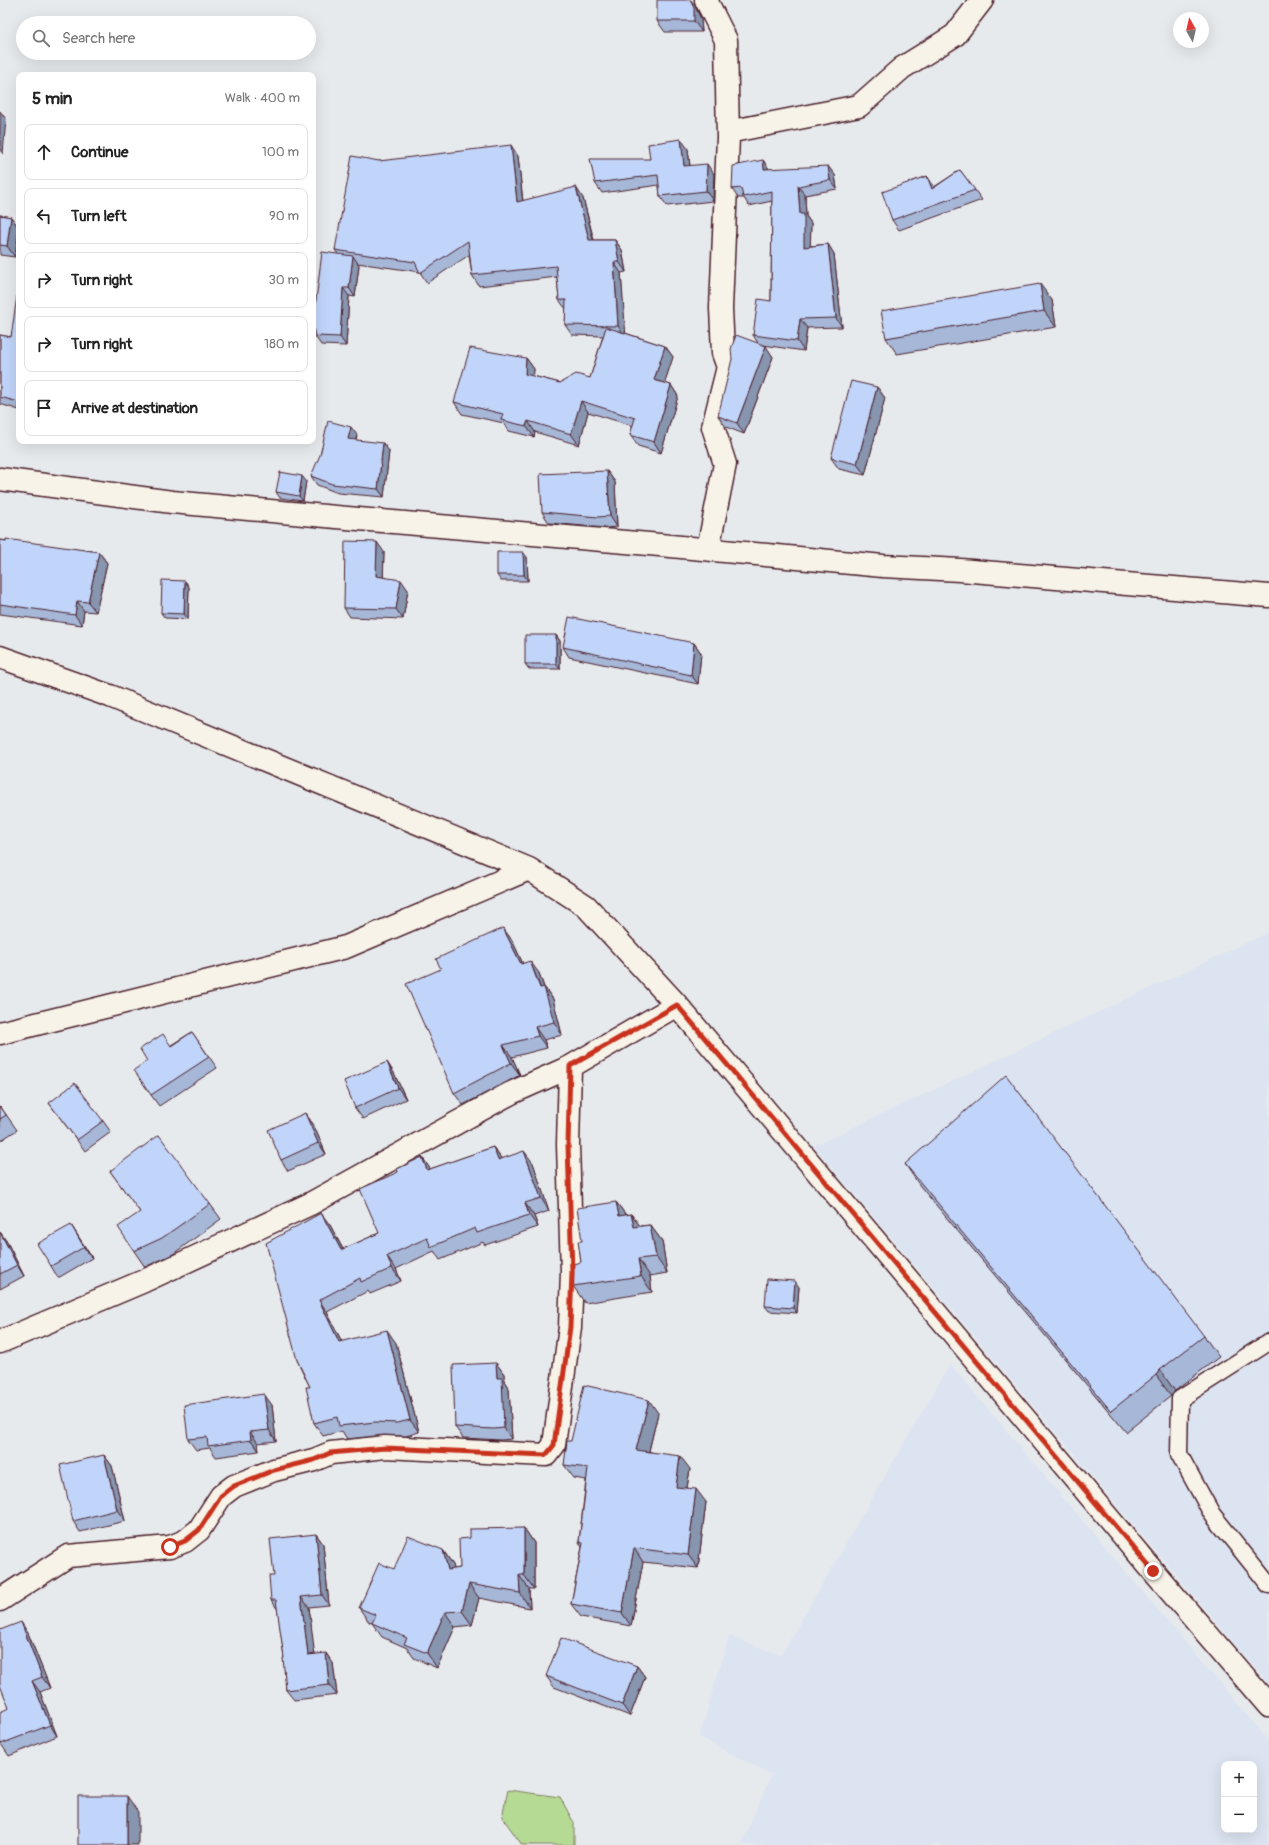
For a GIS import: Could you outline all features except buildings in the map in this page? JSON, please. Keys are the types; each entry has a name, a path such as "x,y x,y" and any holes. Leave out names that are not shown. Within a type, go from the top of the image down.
{"street":[{"path":"706,0 726,40 728,132 722,308 722,353 728,367 713,427 725,464 708,549"},
{"path":"728,132 859,106 902,68 955,35 982,0"},
{"path":"0,479 172,502 708,549 883,566 960,570 1269,596"},
{"path":"0,657 110,696 529,869 586,906 677,1005 1142,1559 1269,1706"},
{"path":"0,1033 346,947 529,869"},
{"path":"0,1342 144,1282 310,1204 511,1094 570,1066 677,1005"},
{"path":"0,1600 68,1556 170,1547 185,1541 199,1530 221,1496 234,1486 274,1470 314,1460 330,1453 385,1448 546,1455 554,1445 570,1327 572,1272 568,1145 570,1066"}],"lane":[{"path":"1269,1342 1180,1399 1179,1454 1212,1514 1269,1585"}],"shaded area":[{"path":"1269,932 1269,1685 814,1146"},
{"path":"950,1364 1269,1741 1269,1845 741,1845 771,1775 699,1737 729,1636 781,1655"}],"green space":[{"path":"508,1790 560,1797 574,1823 574,1845 522,1845 502,1817"}],"route":[{"path":"170,1547 185,1541 199,1530 221,1496 234,1486 274,1470 314,1460 330,1453 385,1448 546,1455 554,1445 570,1327 572,1272 568,1145 570,1066 677,1005 1153,1571"}]}
